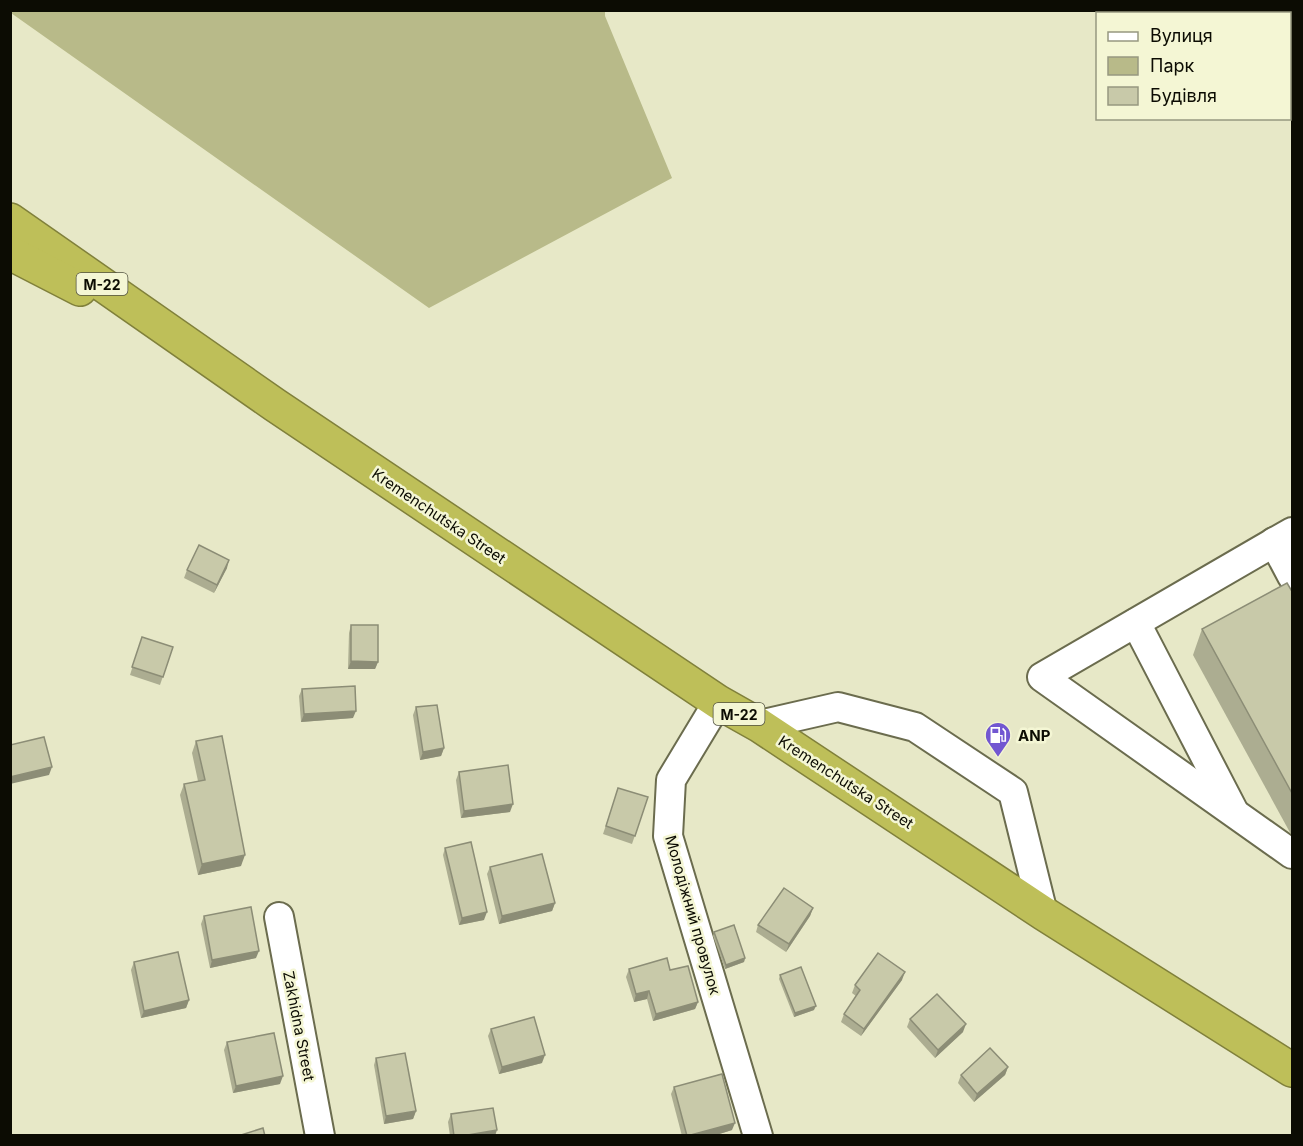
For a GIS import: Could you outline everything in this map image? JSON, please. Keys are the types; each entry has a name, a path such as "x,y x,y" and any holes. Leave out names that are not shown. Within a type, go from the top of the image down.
{"highway":[{"name":"М-22","path":"10,220 193,348"},
{"name":"М-22","path":"10,253 193,348"},
{"name":"Kremenchutska Street","path":"193,348 274,405 718,702 759,725 1043,913 1293,1070"}],"street":[{"path":"1293,576 1283,537 1042,677 1293,854"},
{"path":"1136,623 1234,813"},
{"name":"Молодіжний провулок","path":"718,702 671,780 668,836 758,1136"},
{"path":"759,725 838,708 915,727 1013,792 1043,913"},
{"name":"Zakhidna Street","path":"279,917 320,1136"}],"green space":[{"path":"11,10 605,11 605,16 672,178 429,308 11,13"}],"building":[{"path":"199,545 229,560 217,585 187,570"},
{"path":"1287,583 1293,593 1293,795 1202,629"},
{"path":"351,625 378,625 378,662 351,661"},
{"path":"142,637 173,647 163,677 132,667"},
{"path":"355,686 356,711 304,714 302,689"},
{"path":"437,705 444,748 423,752 416,707"},
{"path":"222,736 245,855 202,864 184,784 205,780 196,741"},
{"path":"44,737 52,767 10,777 10,745"},
{"path":"508,765 513,804 464,811 459,772"},
{"path":"618,788 648,797 635,836 606,826"},
{"path":"471,842 487,912 462,918 445,848"},
{"path":"542,854 555,903 502,916 490,867"},
{"path":"784,888 813,908 789,944 758,925"},
{"path":"251,907 259,951 212,960 204,916"},
{"path":"734,925 745,958 726,965 714,932"},
{"path":"178,952 189,1000 144,1011 134,962"},
{"path":"878,953 905,972 864,1029 844,1014 860,990 855,985"},
{"path":"667,958 670,970 688,966 698,1002 656,1014 649,991 636,994 629,969"},
{"path":"801,967 816,1006 795,1013 780,975"},
{"path":"937,994 966,1024 938,1050 910,1019"},
{"path":"534,1017 545,1055 502,1067 491,1029"},
{"path":"274,1033 283,1076 236,1086 227,1042"},
{"path":"990,1048 1008,1067 977,1094 961,1075"},
{"path":"405,1053 416,1111 386,1116 376,1058"},
{"path":"722,1074 735,1123 687,1136 674,1087"},
{"path":"493,1108 497,1130 454,1136 451,1114"},
{"path":"263,1128 265,1136 238,1136"}],"place":[{"name":"ANP","path":"998,758"}]}
